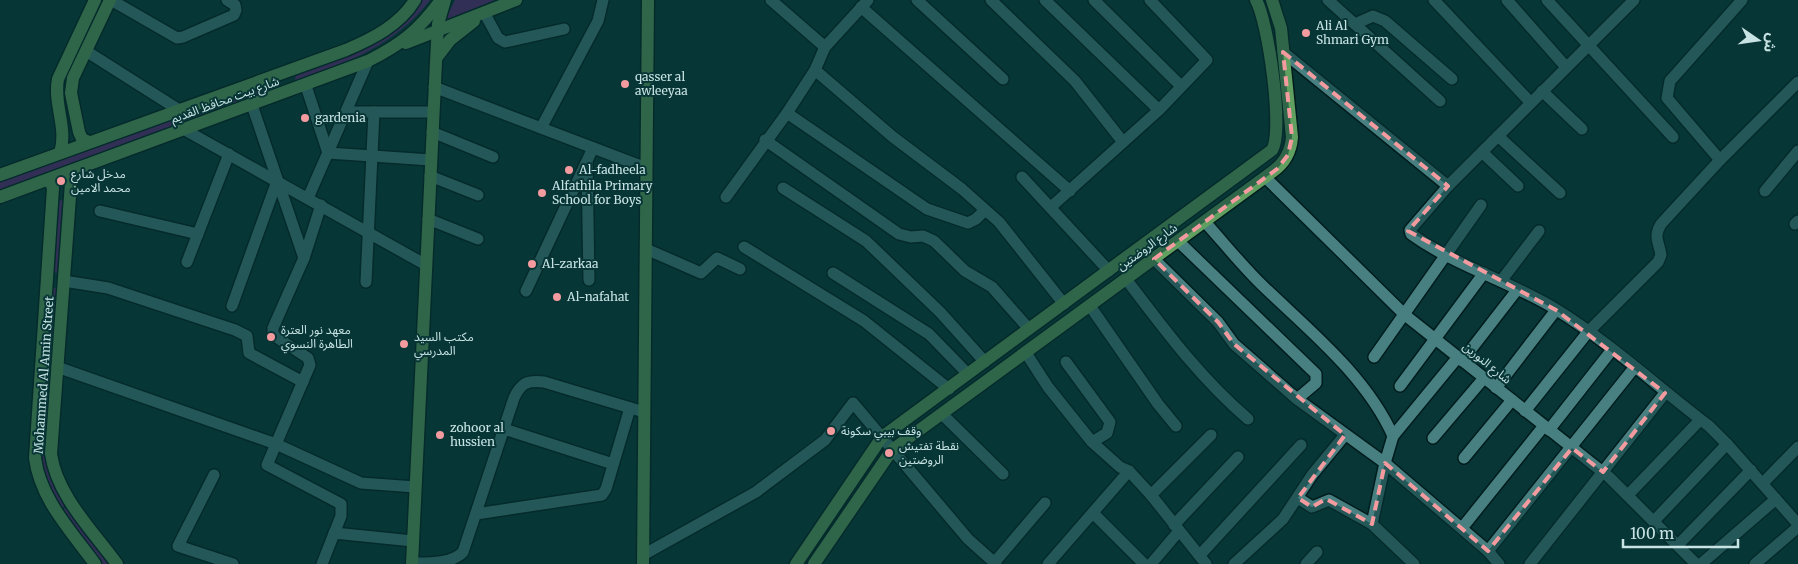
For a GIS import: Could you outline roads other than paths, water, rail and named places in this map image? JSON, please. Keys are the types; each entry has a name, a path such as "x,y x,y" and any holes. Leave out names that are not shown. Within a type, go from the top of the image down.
{"main road":[{"path":"60,153 64,139 57,93 58,79 95,0"},
{"path":"89,142 81,136 71,93 73,78 111,0"},
{"name":"شارع بيت محافظ القديم","path":"0,175 346,50 378,34 397,21 415,0"},
{"path":"412,564 434,86 438,31 443,0"},
{"name":"شارع بيت محافظ القديم","path":"0,198 368,61 392,49 412,34 443,0"},
{"path":"392,49 516,0"},
{"path":"643,560 648,0"},
{"name":"شارع الروضتين","path":"882,437 1264,157 1274,146 1277,128 1268,45 1264,20 1256,0"},
{"name":"شارع الروضتين","path":"814,564 892,450 1205,222 1285,160 1292,142 1279,20 1272,0"},
{"path":"436,62 440,52 450,40 490,11"},
{"path":"409,42 418,42 427,46 433,53 436,62"},
{"path":"293,70 289,73 288,80 292,86 302,86"},
{"path":"268,78 274,78 280,84 280,92 276,96"},
{"name":"Mohammed Al Amin Street","path":"75,170 71,183 51,443 54,470 71,502 117,564"},
{"name":"Mohammed Al Amin Street","path":"47,180 53,188 34,442 35,463 40,481 48,497 95,564"},
{"path":"46,279 64,281"},
{"path":"796,564 882,437"}],"street":[{"path":"111,0 177,38 234,15 235,5 227,0"},
{"path":"541,128 598,21 603,0"},
{"path":"771,0 825,47"},
{"path":"917,0 1002,79"},
{"path":"991,0 1074,81 1123,142"},
{"path":"1045,0 1159,110"},
{"path":"1094,0 1181,86"},
{"path":"1051,207 1070,192 1159,110 1207,60 1150,0"},
{"path":"1328,0 1440,101"},
{"path":"1434,0 1531,103"},
{"path":"1507,0 1566,67"},
{"path":"1547,0 1674,137"},
{"path":"1634,0 1448,186 1410,230 1411,234 1418,239 1445,254 1556,310 1612,350 1727,444 1798,525 1756,564"},
{"path":"1720,160 1666,98 1666,90 1670,81 1742,0"},
{"path":"726,197 765,140 787,113 815,70 825,47 865,3 1070,192"},
{"path":"490,11 498,38 505,42 564,29"},
{"path":"1355,24 1373,16 1385,21 1452,79"},
{"path":"86,51 179,110"},
{"path":"1283,52 1448,186"},
{"path":"308,198 368,61"},
{"path":"815,70 893,136 962,189 999,222 1064,304"},
{"path":"1525,411 1588,332 1658,262 1661,255 1656,232 1661,224 1720,160 1798,83"},
{"path":"302,86 328,153"},
{"path":"434,86 541,128 590,153 646,168"},
{"path":"1542,92 1582,129"},
{"path":"252,105 304,258"},
{"path":"346,112 433,112"},
{"path":"366,282 374,112"},
{"path":"787,113 927,209 968,223 976,219 985,210"},
{"path":"185,130 426,265"},
{"path":"432,132 493,157"},
{"path":"1498,136 1560,193"},
{"path":"765,140 899,234 911,237 923,236 934,241 964,272 992,287 1030,329"},
{"path":"1765,191 1798,151"},
{"path":"1482,152 1518,186"},
{"path":"328,153 431,160"},
{"path":"590,153 590,280"},
{"path":"526,291 590,153"},
{"path":"187,262 229,154"},
{"path":"430,176 478,195"},
{"path":"1022,177 1109,271"},
{"name":"شارع النورين","path":"1265,177 1405,315 1603,472 1679,544 1696,564"},
{"path":"232,306 277,181"},
{"path":"783,188 866,242 934,306 985,362"},
{"path":"321,205 304,258 273,328 273,335 308,358 310,365 267,465 341,504 342,516 322,564"},
{"path":"1374,357 1481,205"},
{"path":"100,210 198,234"},
{"path":"428,219 478,239"},
{"path":"1205,222 1262,285 1323,342 1363,387 1393,436"},
{"path":"1501,281 1539,231"},
{"path":"1178,241 1316,374 1316,383 1297,399"},
{"path":"744,247 864,321 949,389"},
{"path":"646,249 701,273 717,258 740,269"},
{"path":"1154,259 1218,322 1234,344 1297,399 1384,463 1462,528 1488,551 1499,564"},
{"path":"1400,386 1484,273"},
{"path":"833,274 929,334 968,374"},
{"path":"1126,279 1178,349 1222,397 1248,419"},
{"path":"64,281 108,288 235,330 247,336 249,353 303,382"},
{"path":"1372,524 1384,463 1393,436 1517,290"},
{"path":"1090,306 1158,404 1176,426"},
{"path":"1496,388 1556,310"},
{"path":"1462,528 1612,350"},
{"path":"1026,353 1048,387 1092,442 1120,467 1129,471 1151,495 1203,560 1301,445"},
{"path":"1066,362 1110,422 1106,433 1092,442"},
{"path":"57,367 276,444 361,483 415,487"},
{"path":"1488,551 1634,368"},
{"path":"1433,438 1484,378"},
{"path":"412,564 448,562 458,558 464,549 504,429 522,384 529,381 544,382 644,412"},
{"path":"1530,564 1665,393"},
{"path":"1464,458 1512,400"},
{"path":"643,560 756,492 825,440 853,404 968,539 995,563 1045,503"},
{"path":"476,514 602,495 605,492 630,408"},
{"path":"942,414 1003,474"},
{"path":"1628,495 1700,420"},
{"path":"504,429 614,464"},
{"path":"1151,495 1211,435"},
{"path":"1234,564 1283,519 1312,476 1345,435"},
{"path":"1654,521 1727,444"},
{"path":"1763,484 1798,447"},
{"path":"1151,564 1177,528 1238,457"},
{"path":"1679,544 1751,470"},
{"path":"1048,564 1129,471"},
{"path":"214,475 178,546 233,564"},
{"path":"1298,498 1312,507 1329,500 1372,524 1414,564"},
{"path":"1701,564 1776,499"},
{"path":"1093,514 1144,564"},
{"path":"334,533 412,541"},
{"path":"1306,564 1317,552"}],"place":[{"name":"Ali Al Shmari Gym","path":"1306,33"},
{"name":"qasser al awleeyaa","path":"625,84"},
{"name":"gardenia","path":"305,118"},
{"name":"Al-fadheela","path":"569,170"},
{"name":"مدخل شارع محمد الامين","path":"61,181"},
{"name":"Alfathila Primary School for Boys","path":"542,193"},
{"name":"Al-zarkaa","path":"532,264"},
{"name":"Al-nafahat","path":"557,297"},
{"name":"معهد نور العترة الطاهرة النسوي","path":"271,337"},
{"name":"مكتب السيد المدرسي","path":"404,344"},
{"name":"وقف بيبي سكونة","path":"831,431"},
{"name":"zohoor al hussien","path":"440,435"},
{"name":"نقطة تفتيش الروضتين","path":"889,453"}]}
